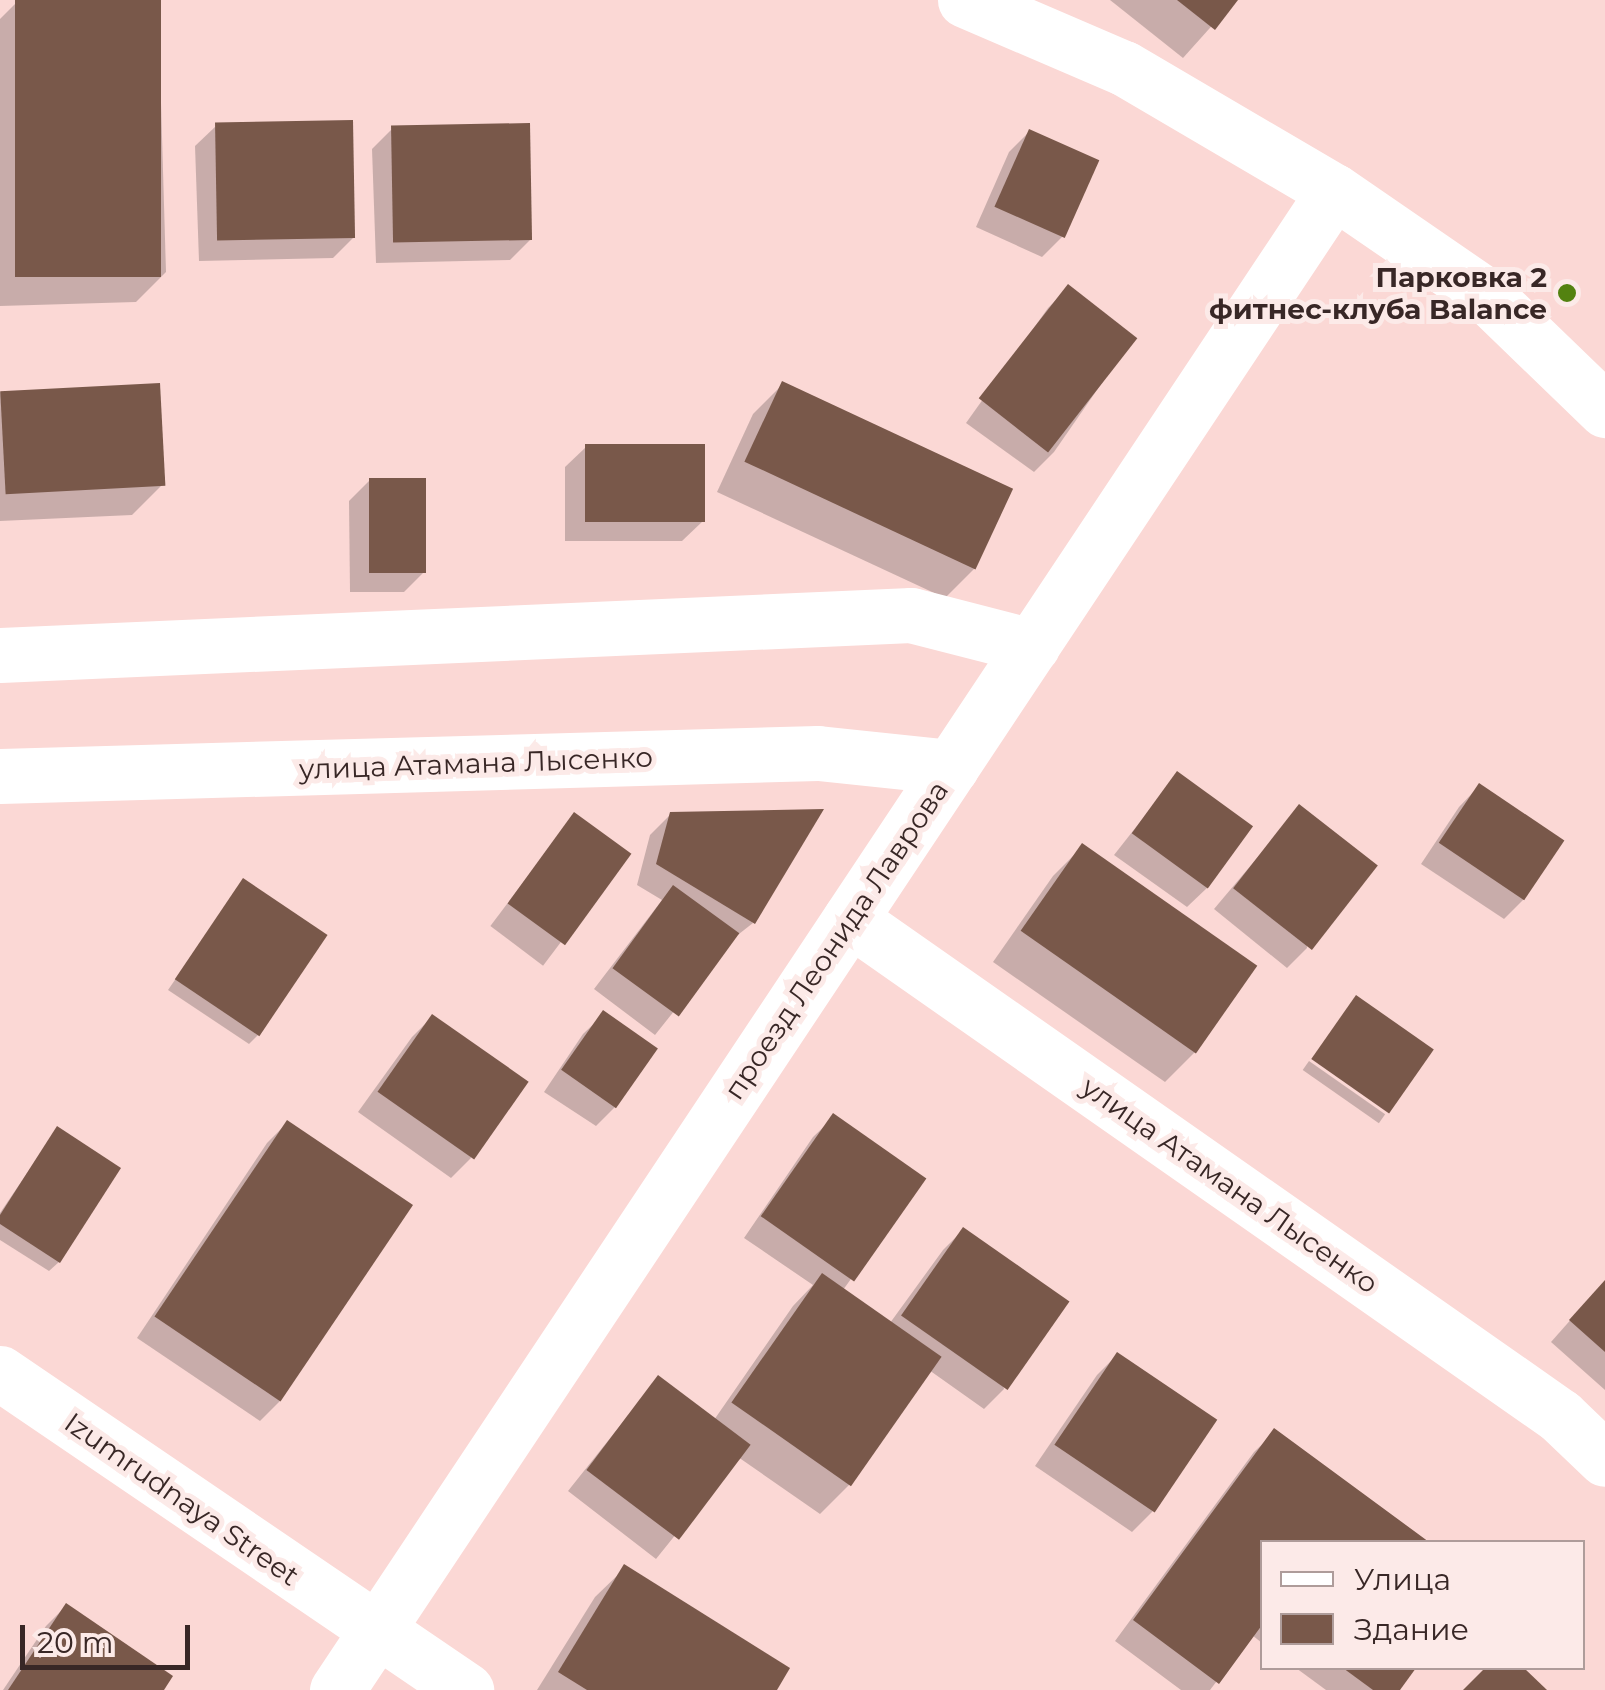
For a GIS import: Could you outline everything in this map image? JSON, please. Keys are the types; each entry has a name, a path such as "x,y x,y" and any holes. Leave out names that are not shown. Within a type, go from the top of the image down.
{"street":[{"path":"965,0 1124,68 1334,191 1488,298 1605,410"},
{"name":"проезд Леонида Лаврова","path":"337,1690 1334,191"},
{"path":"0,655 911,615 1032,646"},
{"name":"улица Атамана Лысенко","path":"0,776 818,754 951,767"},
{"name":"улица Атамана Лысенко","path":"850,919 1544,1405 1605,1459"},
{"name":"Izumrudnaya Street","path":"0,1373 376,1633 466,1690"}],"building":[{"path":"15,0 161,0 161,277 15,277"},
{"path":"1177,0 1238,0 1215,30"},
{"path":"353,120 355,238 217,240 215,122"},
{"path":"530,123 532,240 393,242 391,125"},
{"path":"1029,129 1099,160 1065,238 994,207"},
{"path":"1068,284 1137,338 1048,452 979,398"},
{"path":"782,381 1013,489 975,569 744,462"},
{"path":"160,383 165,486 6,494 0,391"},
{"path":"585,444 705,444 705,522 585,522"},
{"path":"369,478 426,478 426,573 369,573"},
{"path":"1177,771 1253,826 1208,889 1132,833"},
{"path":"1479,783 1564,841 1524,900 1439,843"},
{"path":"1299,804 1378,866 1312,950 1233,888"},
{"path":"824,809 755,924 656,864 670,812"},
{"path":"574,812 631,854 565,945 508,903"},
{"path":"1082,843 1257,966 1196,1053 1021,931"},
{"path":"243,878 328,935 259,1036 175,979"},
{"path":"673,885 739,933 679,1017 612,968"},
{"path":"1356,995 1434,1049 1389,1113 1311,1059"},
{"path":"603,1010 658,1048 616,1108 561,1070"},
{"path":"432,1014 529,1082 474,1160 378,1092"},
{"path":"833,1113 926,1178 854,1282 761,1216"},
{"path":"287,1120 413,1205 280,1401 154,1316"},
{"path":"57,1126 121,1168 60,1263 0,1224 0,1215"},
{"path":"963,1227 1069,1302 1008,1390 901,1315"},
{"path":"822,1273 942,1357 851,1486 731,1402"},
{"path":"1605,1280 1605,1352 1569,1320"},
{"path":"1117,1352 1217,1420 1155,1513 1054,1445"},
{"path":"658,1375 751,1445 679,1540 586,1470"},
{"path":"1274,1428 1426,1540 1260,1540 1260,1628 1219,1684 1133,1620"},
{"path":"624,1564 790,1668 777,1690 587,1690 558,1672"},
{"path":"66,1603 173,1676 164,1690 8,1690"},
{"path":"1346,1670 1415,1670 1400,1690 1373,1690"},
{"path":"1483,1670 1526,1670 1547,1690 1463,1690"}],"place":[{"name":"Парковка 2 фитнес-клуба Balance","path":"1567,293"}]}
